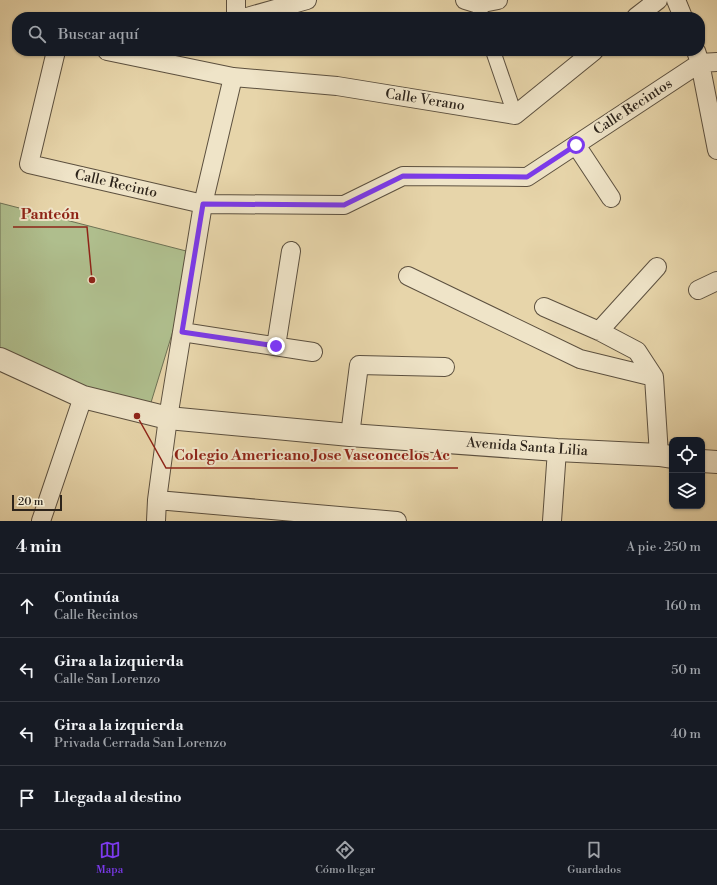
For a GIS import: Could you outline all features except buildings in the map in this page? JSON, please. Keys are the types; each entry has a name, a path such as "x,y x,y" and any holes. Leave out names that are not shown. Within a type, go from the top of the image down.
{"street":[{"path":"236,0 236,12"},
{"path":"265,12 307,0"},
{"path":"475,5 498,0"},
{"path":"642,12 658,0"},
{"path":"676,0 681,12"},
{"name":"Calle Recinto","path":"55,56 29,164 203,204"},
{"name":"Calle Verano","path":"131,56 233,77 337,86 515,115"},
{"path":"495,56 515,115 588,56"},
{"path":"704,59 717,150"},
{"name":"Calle Recintos","path":"203,204 344,205 403,176 527,177 704,59"},
{"path":"156,521 157,500 168,418 203,204 233,77"},
{"path":"576,145 611,198"},
{"path":"276,346 291,250"},
{"path":"599,331 657,267"},
{"path":"408,276 580,359 654,377"},
{"path":"698,290 717,281"},
{"path":"544,307 599,331 637,351 654,377 666,456"},
{"path":"182,332 313,352"},
{"name":"Avenida Santa Lilia","path":"0,359 83,397 168,418 350,435 557,450 666,456"},
{"path":"350,435 359,365 445,367"},
{"path":"41,521 83,397"},
{"path":"552,521 557,450"},
{"path":"705,461 717,462"},
{"path":"157,500 397,521"}],"green space":[{"path":"0,203 190,252 180,308 149,409 79,389 0,352"}],"place":[{"name":"Panteón","path":"92,280"},
{"name":"Colegio Americano Jose Vasconcelos Ac","path":"137,416"}],"route":[{"path":"276,346 182,332 203,204 344,205 403,176 527,177 576,145"}]}
